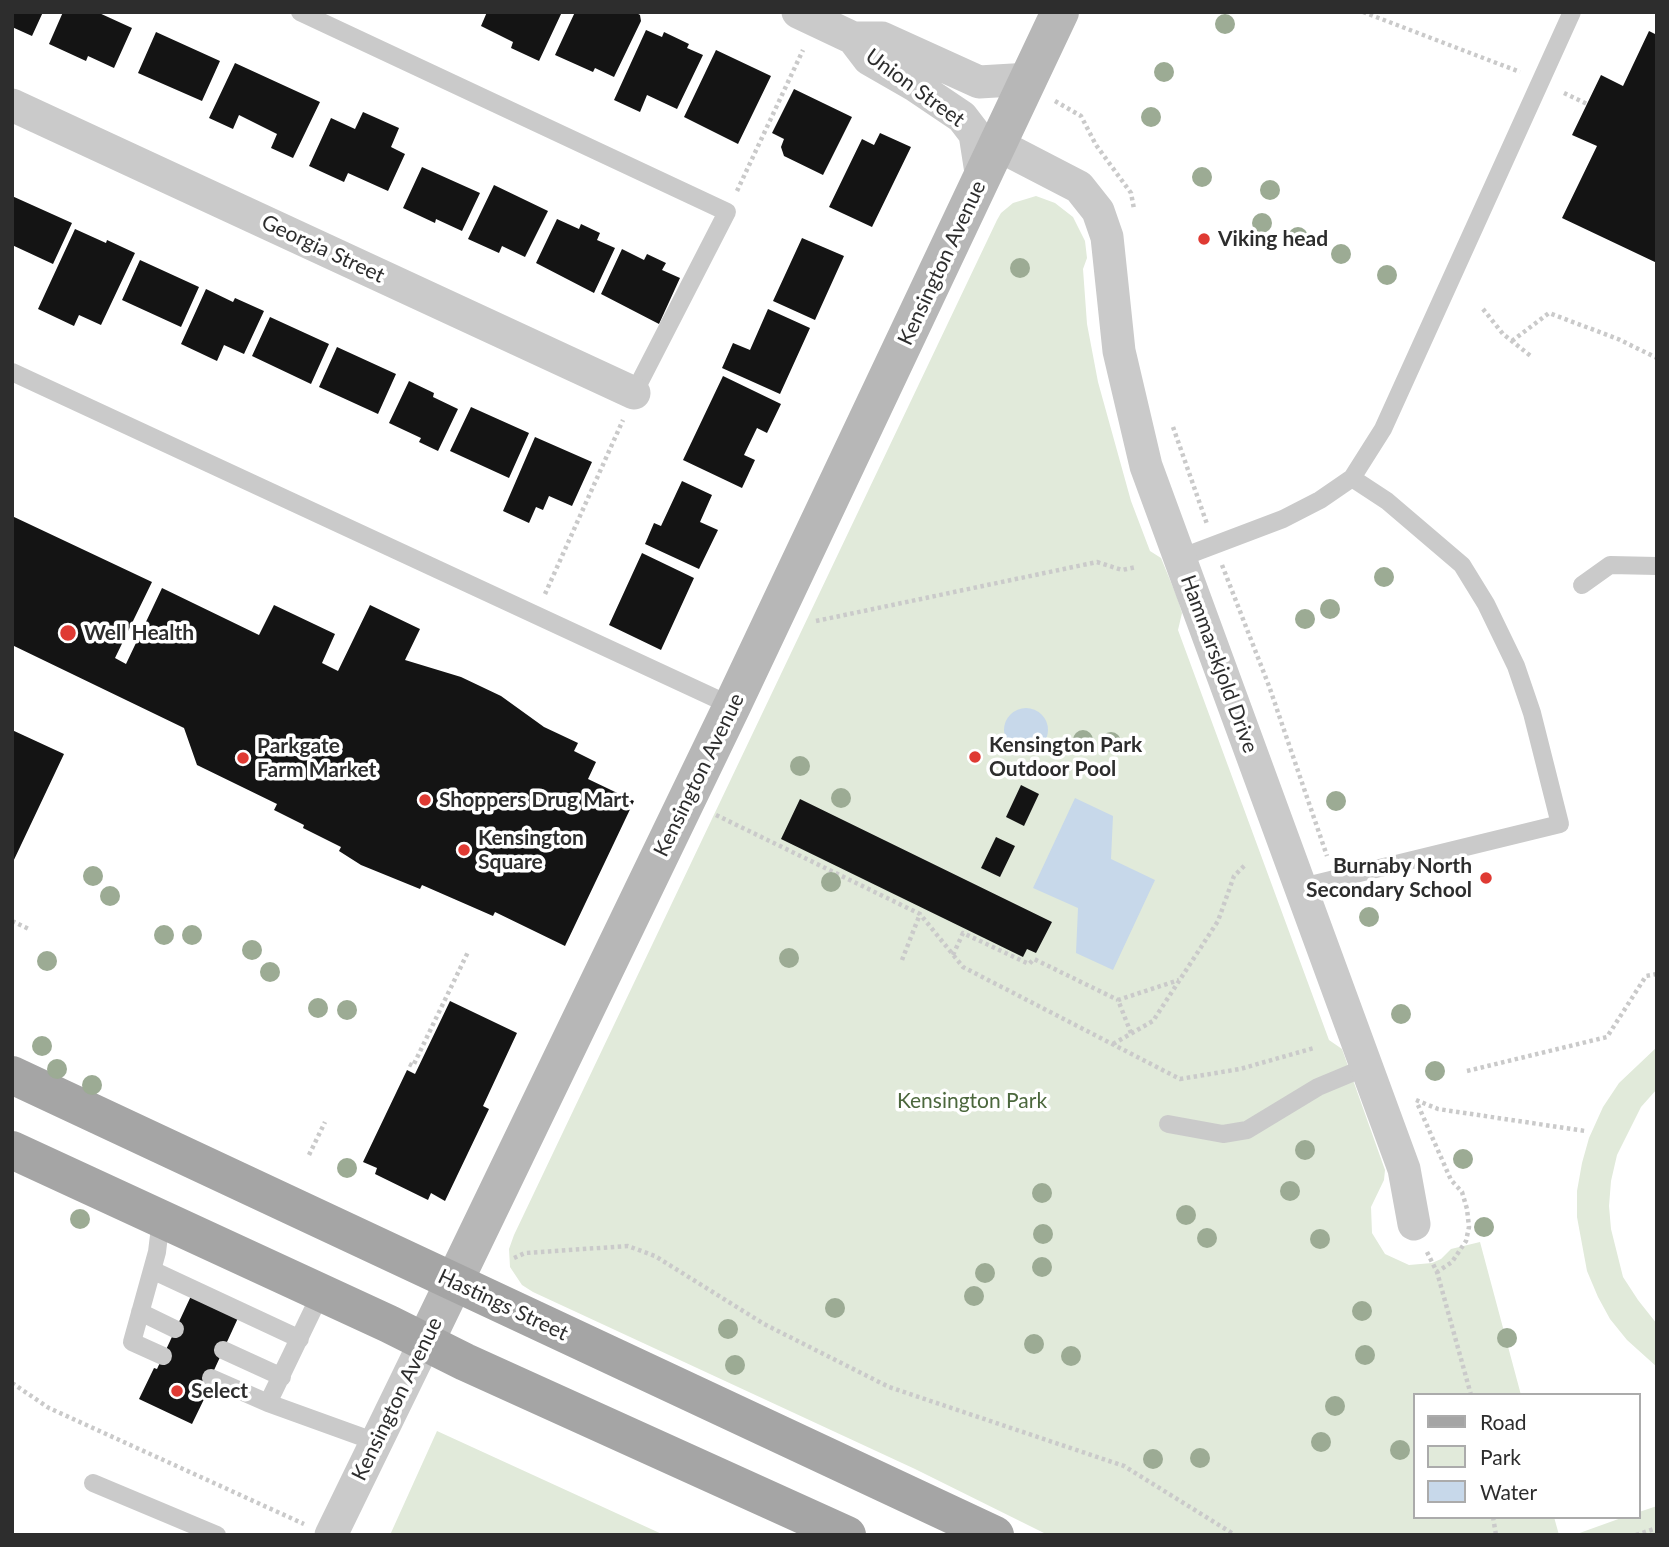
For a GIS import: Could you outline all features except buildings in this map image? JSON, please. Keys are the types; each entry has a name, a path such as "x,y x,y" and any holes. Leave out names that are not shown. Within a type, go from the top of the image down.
{"main road":[{"name":"Hastings Street","path":"12,1075 995,1535"},
{"path":"12,1150 847,1535"}],"street":[{"name":"Kensington Avenue","path":"319,1530 376,1442 455,1282 998,145 1040,89 1060,12"},
{"name":"Union Street","path":"806,15 853,38 882,38 979,82 1040,89"},
{"name":"Union Street","path":"853,38 869,59 962,117 975,134 982,179"},
{"name":"Georgia Street","path":"12,105 635,393"},
{"name":"Hammarskjold Drive","path":"998,145 1079,187 1098,211 1107,237 1119,351 1143,453 1404,1169 1414,1224"}],"lane":[{"path":"300,12 727,212 635,393"},
{"path":"1180,558 1283,519 1320,500 1352,478 1382,429 1572,12"},
{"path":"12,372 732,706"},
{"path":"1302,887 1560,824 1532,713 1516,666 1486,604 1462,565 1387,502 1352,478"},
{"path":"1582,585 1610,565 1657,566"},
{"path":"1168,1124 1223,1134 1247,1130 1318,1087 1366,1067"},
{"path":"161,1219 157,1252 132,1342 163,1356"},
{"path":"152,1270 300,1339"},
{"path":"268,1403 321,1293"},
{"path":"140,1312 175,1329"},
{"path":"223,1350 282,1377"},
{"path":"211,1378 268,1403 376,1442"},
{"path":"93,1483 218,1535"}],"path":[{"path":"1363,12 1524,74"},
{"path":"727,212 806,15"},
{"path":"1040,89 1081,116 1096,145 1130,193 1136,215"},
{"path":"1564,93 1587,104"},
{"path":"1483,309 1512,341 1532,357"},
{"path":"1512,341 1549,313 1618,338 1657,358"},
{"path":"536,614 635,393"},
{"path":"1170,418 1269,686 1335,879"},
{"path":"816,621 1097,562 1122,570 1136,567"},
{"path":"730,822 920,914 963,967 1180,1079 1240,1069 1314,1048"},
{"path":"1113,1044 1153,1021 1218,921 1234,876 1245,865"},
{"path":"902,960 920,914"},
{"path":"12,921 32,930"},
{"path":"953,955 963,933 1029,964 1034,959 1118,1000 1131,1033"},
{"path":"409,1064 413,1066 468,952"},
{"path":"1467,1071 1606,1037 1646,976 1657,974"},
{"path":"1118,1000 1180,979"},
{"path":"1470,1393 1437,1272 1452,1262 1466,1241 1469,1227 1467,1209 1462,1192 1451,1180 1416,1100 1438,1109 1585,1131"},
{"path":"309,1155 325,1122"},
{"path":"514,1258 525,1253 628,1247 655,1256 764,1324 889,1387 1124,1466 1235,1535"},
{"path":"12,1383 49,1408 319,1530"},
{"path":"1636,1535 1657,1528"}],"green space":[{"name":"Kensington Park","path":"1036,196 1055,203 1073,217 1085,241 1087,258 1083,269 1087,324 1098,382 1131,501 1150,551 1161,558 1177,597 1182,613 1178,630 1329,1040 1342,1049 1385,1170 1384,1180 1371,1207 1372,1233 1385,1254 1409,1265 1432,1263 1441,1259 1451,1249 1480,1242 1520,1393 1414,1393 1414,1519 1555,1519 1559,1535 1048,1535 915,1469 533,1292 522,1285 510,1267 509,1249 514,1235 997,220 1013,203"},
{"path":"1657,1047 1657,1089 1641,1107 1617,1155 1609,1206 1611,1229 1623,1277 1657,1324 1657,1367 1627,1340 1610,1319 1598,1297 1587,1271 1577,1217 1577,1191 1589,1138 1603,1107 1619,1083"},
{"path":"437,1431 664,1535 390,1535"},
{"path":"1657,1506 1657,1535 1574,1535 1618,1519 1641,1519 1641,1511"}],"water":[{"path":"1026,708 1041,715 1048,730 1041,745 1026,752 1011,745 1004,730 1011,715"},
{"path":"1075,798 1113,816 1111,859 1155,880 1113,970 1076,953 1078,908 1033,888"}],"place":[{"name":"Viking head","path":"1204,239"},
{"name":"Well Health","path":"68,633"},
{"name":"Kensington Park Outdoor Pool","path":"975,757"},
{"name":"Parkgate Farm Market","path":"243,758"},
{"name":"Shoppers Drug Mart","path":"425,800"},
{"name":"Kensington Square","path":"464,850"},
{"name":"Burnaby North Secondary School","path":"1486,878"},
{"name":"Select","path":"177,1391"}]}
